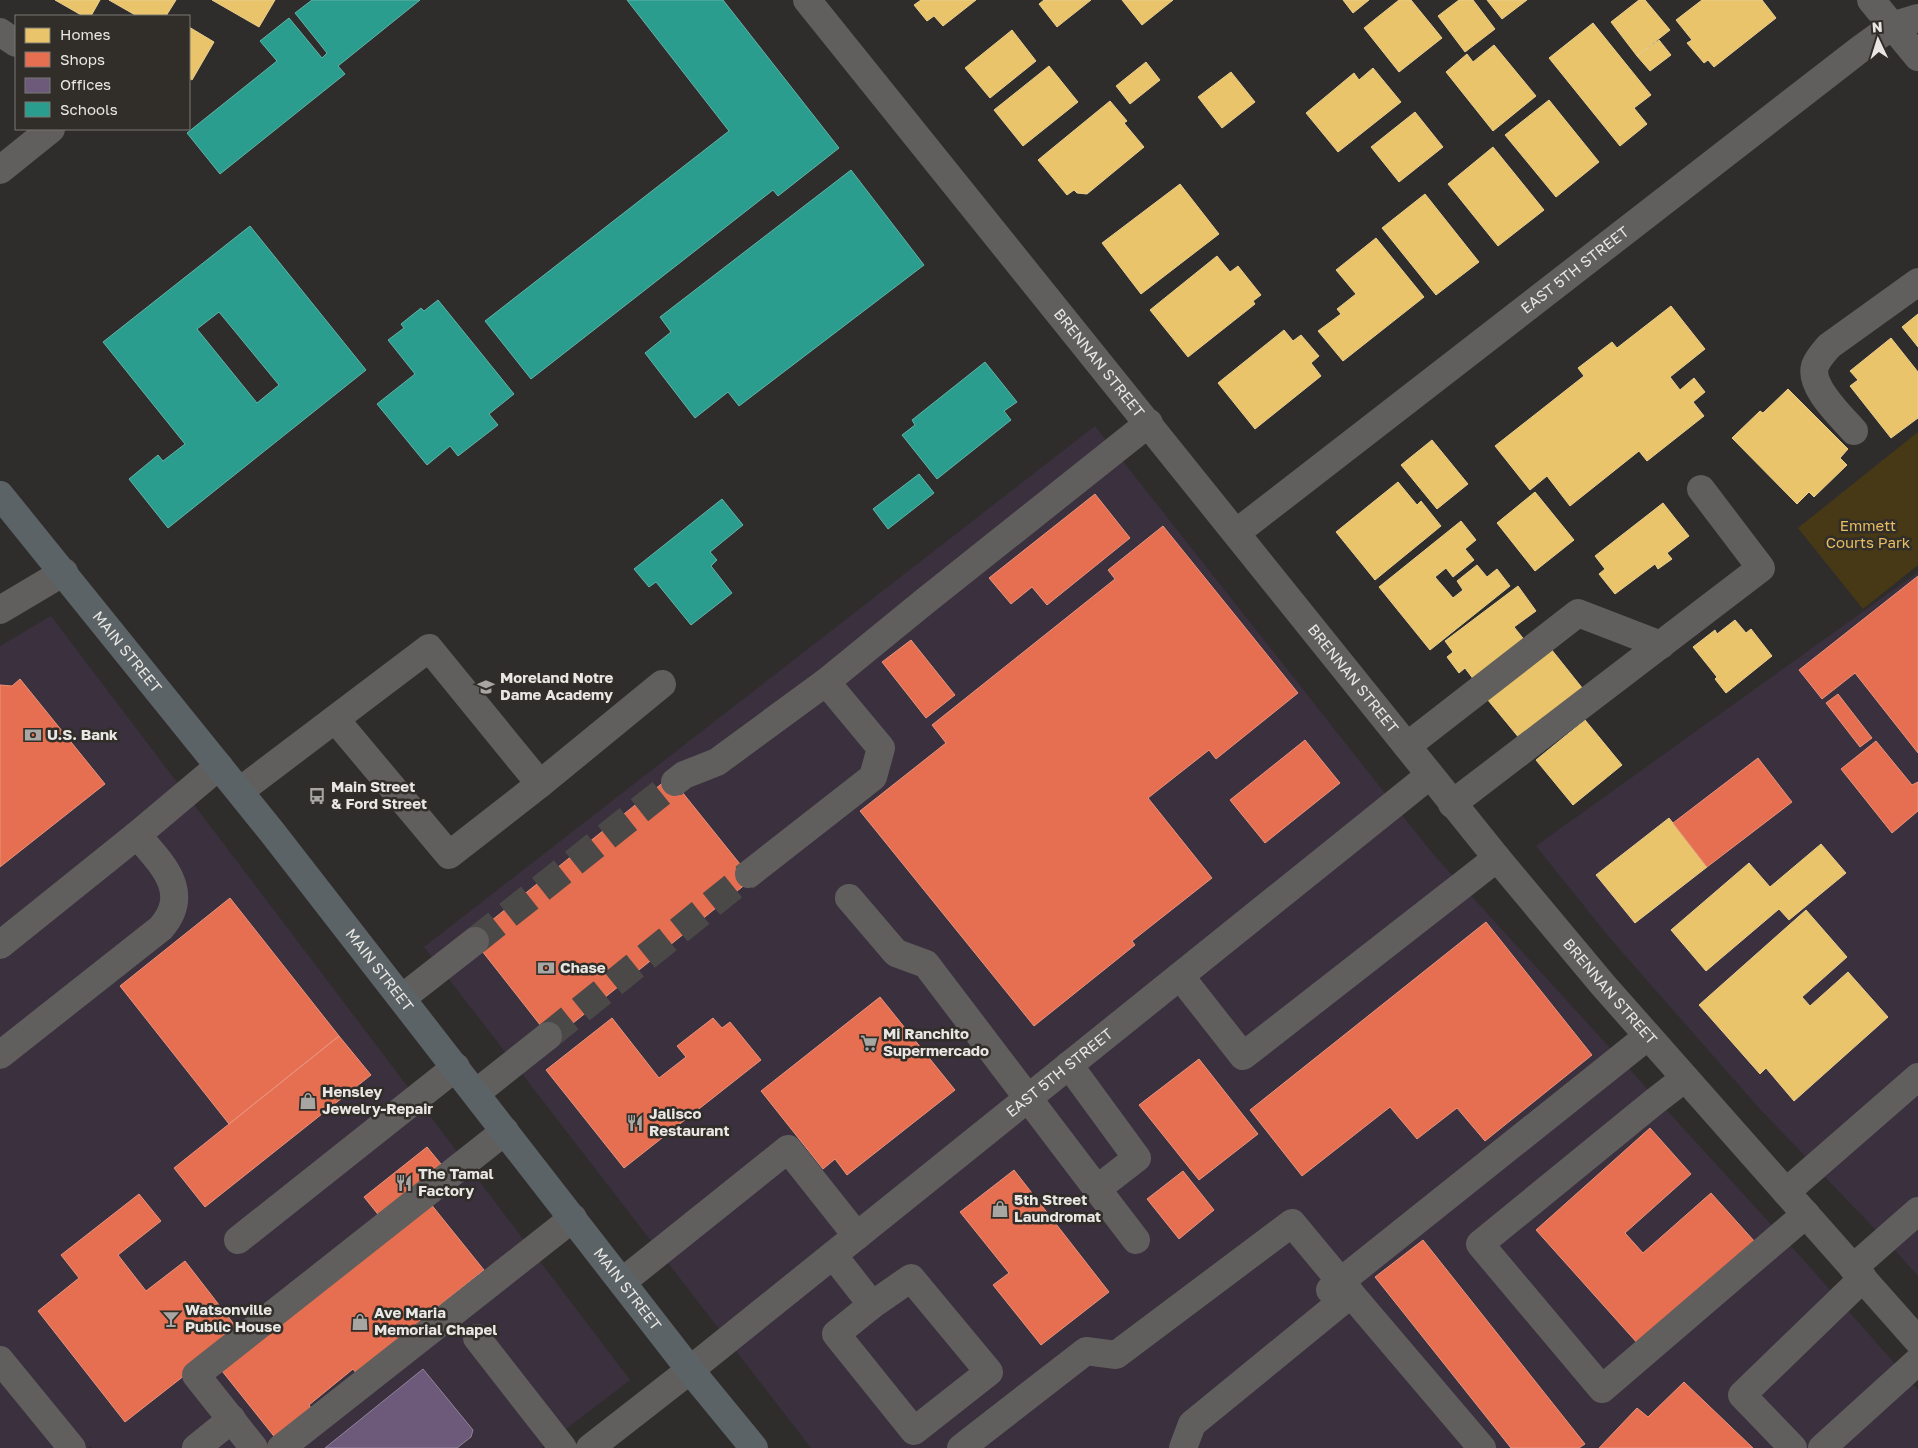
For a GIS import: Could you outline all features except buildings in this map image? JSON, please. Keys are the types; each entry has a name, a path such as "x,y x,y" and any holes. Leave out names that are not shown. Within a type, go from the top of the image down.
{"main road":[{"name":"MAIN STREET","path":"0,495 240,791 690,1370 754,1448"}],"street":[{"name":"BRENNAN STREET","path":"807,0 1452,804 1648,1036 1918,1341"},
{"path":"1871,0 1918,57"},
{"name":"EAST 5TH STREET","path":"1236,533 1892,26 1918,18"},
{"path":"0,32 15,42"},
{"path":"0,170 50,130"},
{"path":"1854,431 1818,388 1814,374 1818,360 1829,346 1918,282"},
{"path":"675,782 684,775 717,762 826,682 1149,424"},
{"path":"1452,804 1761,568 1701,489"},
{"path":"0,610 64,572"},
{"path":"1406,746 1578,613 1661,644"},
{"path":"240,791 429,648 540,784"},
{"path":"749,874 873,777 881,748 826,682"},
{"path":"335,719 449,855 540,784 662,684"},
{"path":"0,945 137,835 219,766"},
{"name":"EAST 5TH STREET","path":"590,1448 690,1370 1430,775"},
{"path":"0,1055 161,928 169,919 174,897 170,877 162,864 137,835"},
{"path":"1180,976 1243,1056 1497,858"},
{"path":"849,898 896,953 926,964 1136,1240"},
{"path":"402,998 475,941"},
{"path":"476,1093 548,1036"},
{"path":"1183,1448 1192,1424 1340,1288 1648,1036"},
{"path":"1069,1065 1137,1158 1097,1189"},
{"path":"238,1240 456,1067"},
{"path":"1786,1192 1918,1076"},
{"path":"1685,1078 1480,1244 1602,1389 1806,1214"},
{"path":"254,1448 196,1375 505,1131"},
{"path":"622,1282 788,1149 857,1236"},
{"path":"1793,1448 1742,1395 1918,1211"},
{"path":"281,1448 573,1218"},
{"path":"961,1448 1086,1351 1116,1356 1292,1223 1340,1288 1482,1448"},
{"path":"833,1255 872,1305"},
{"path":"911,1278 990,1372 914,1431 836,1334 872,1305 911,1278"},
{"path":"477,1338 563,1448"},
{"path":"0,1360 72,1448"},
{"path":"1822,1448 1918,1361"},
{"path":"196,1448 232,1419"}],"shaded area":[{"path":"1095,426 1433,854 1808,1265 1918,1390 1918,1448 811,1448 424,947"},
{"path":"1918,572 1918,1276 1759,1108 1609,937 1536,846"},
{"path":"51,616 630,1380 541,1448 92,1448 90,1446 88,1448 0,1448 0,646"}],"green space":[{"name":"Emmett Courts Park","path":"1918,432 1918,565 1863,609 1798,528"}],"tunnel":[{"path":"475,941 675,782"},
{"path":"548,1036 749,874"}],"place":[{"name":"Moreland Notre Dame Academy","path":"486,687"},
{"name":"U.S. Bank","path":"33,735"},
{"name":"Main Street & Ford Street","path":"317,796"},
{"name":"Chase","path":"546,968"},
{"name":"Mi Ranchito Supermercado","path":"869,1043"},
{"name":"Hensley Jewelry-Repair","path":"308,1101"},
{"name":"Jalisco Restaurant","path":"635,1123"},
{"name":"The Tamal Factory","path":"404,1183"},
{"name":"5th Street Laundromat","path":"1000,1209"},
{"name":"Watsonville Public House","path":"171,1319"},
{"name":"Ave Maria Memorial Chapel","path":"360,1322"}]}
